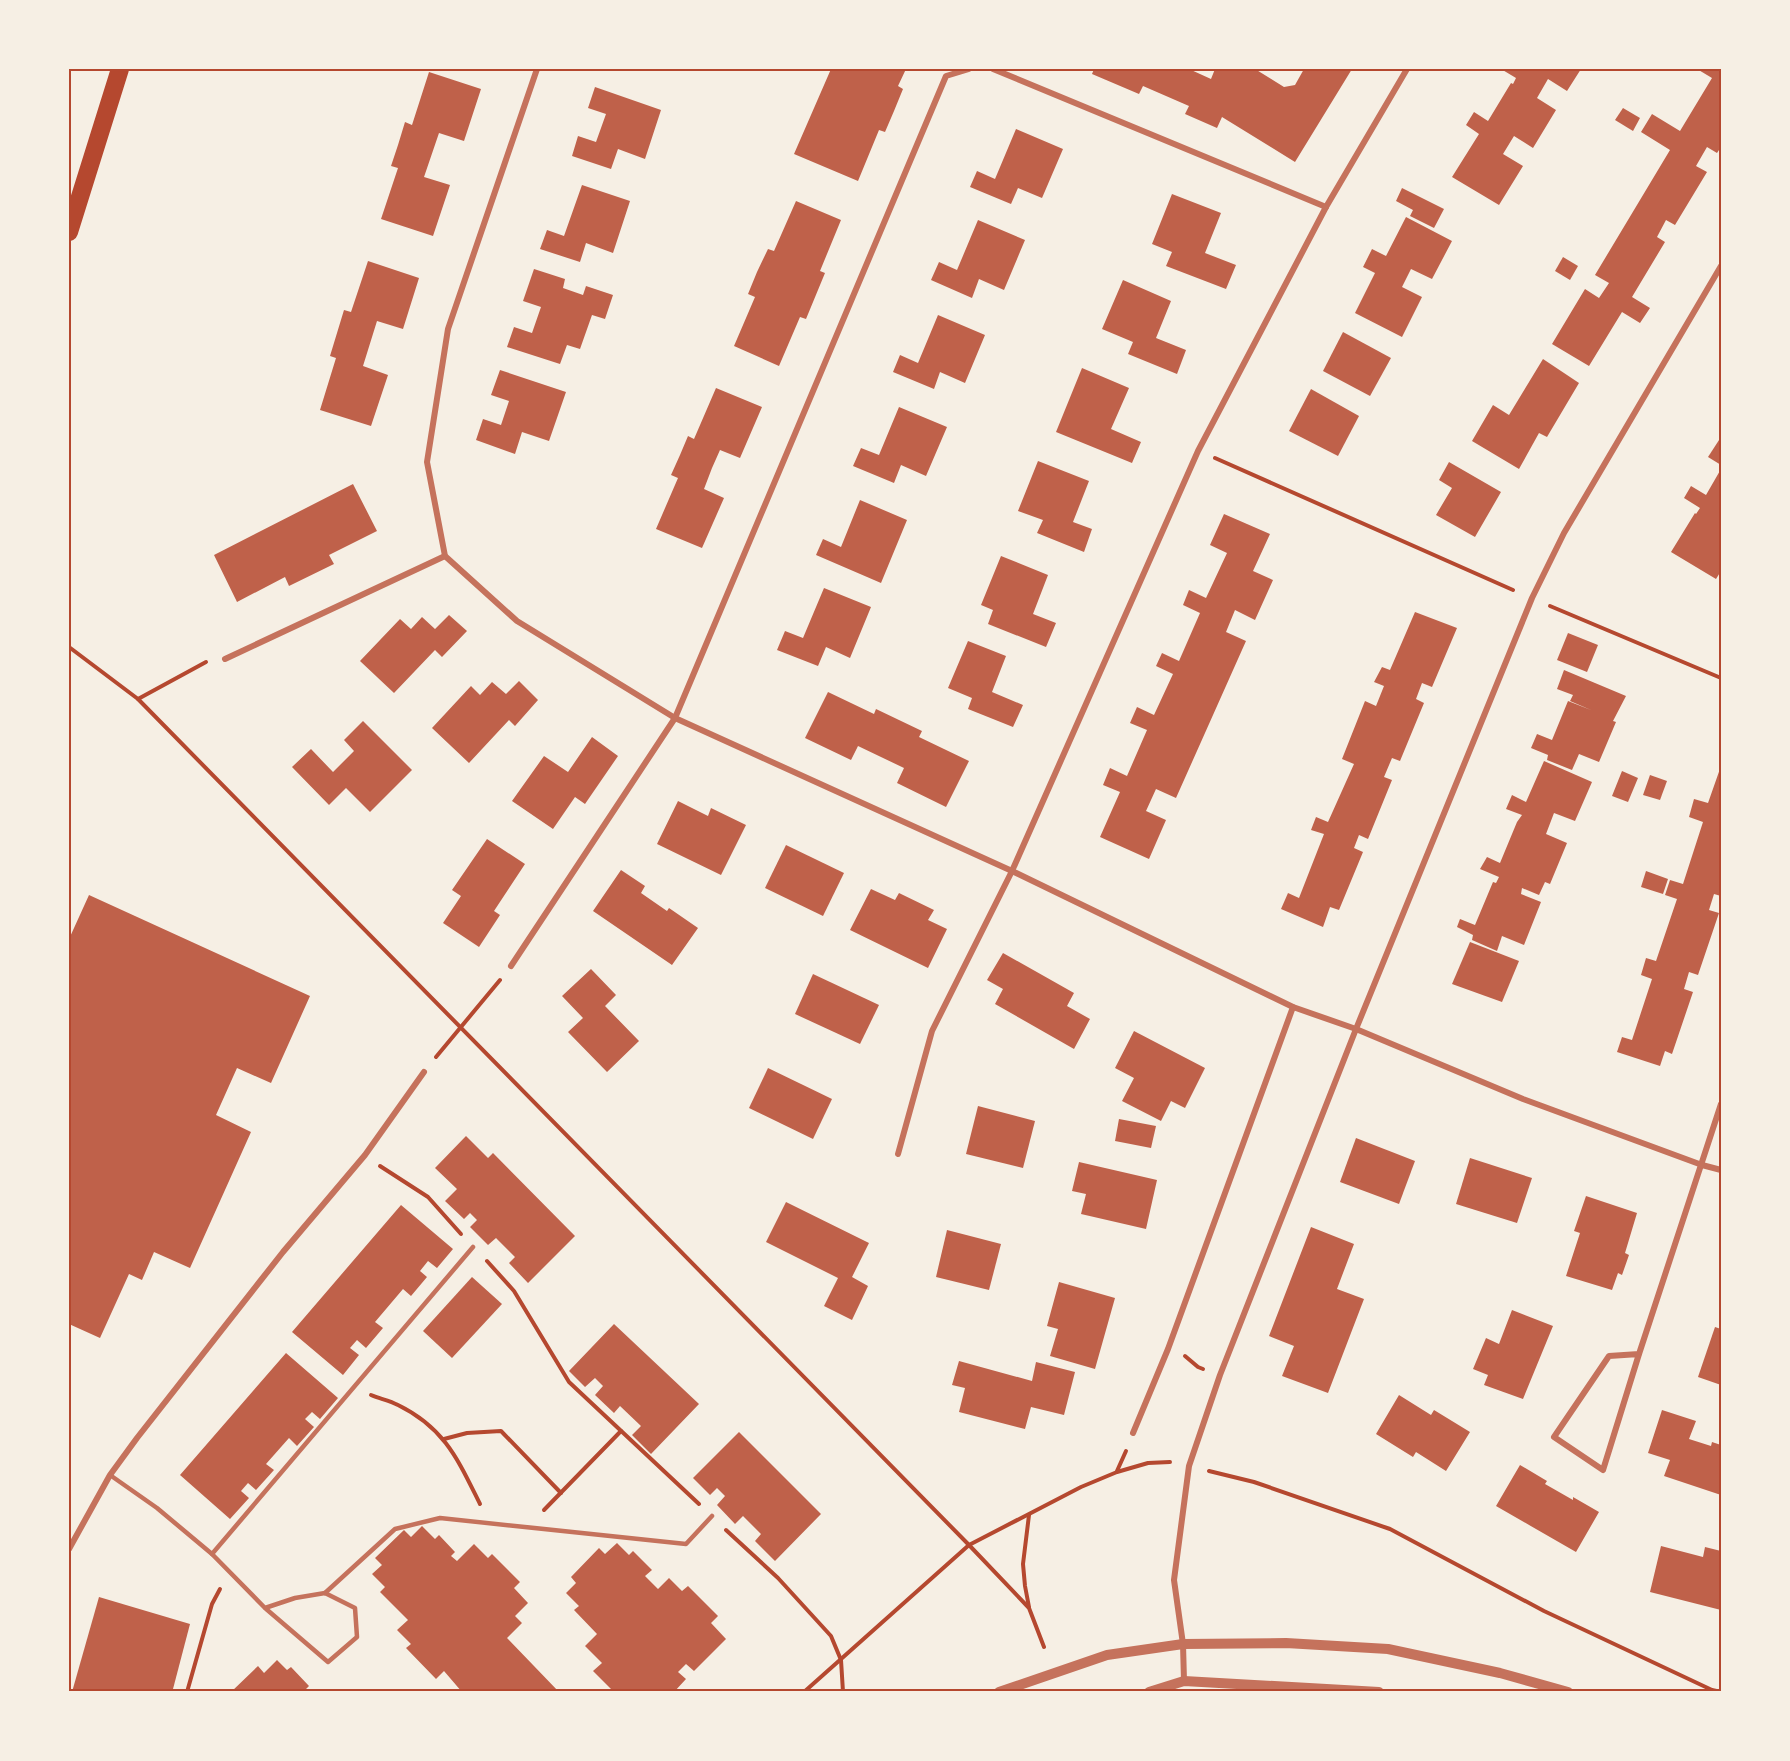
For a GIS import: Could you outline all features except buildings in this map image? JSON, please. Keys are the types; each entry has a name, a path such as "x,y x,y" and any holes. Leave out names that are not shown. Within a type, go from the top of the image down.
{"highway":[{"path":"69,232 120,69"}],"street":[{"path":"537,69 448,328 427,462 445,556 517,621 675,718 1012,871 1293,1007 1356,1029 1523,1098 1721,1170"},
{"path":"511,966 675,718 946,76 969,69"},
{"path":"993,69 1326,207"},
{"path":"898,1154 932,1031 1012,871 1198,451 1326,207 1407,69"},
{"path":"1184,1681 1183,1644 1174,1580 1189,1466 1220,1375 1356,1029 1532,598 1564,533 1721,266"},
{"path":"225,659 445,556"},
{"path":"1133,1433 1168,1349 1293,1007"},
{"path":"69,1549 110,1474 283,1252 364,1155 424,1072"},
{"path":"1639,1354 1609,1356 1554,1437 1603,1470 1721,1104"},
{"path":"999,1692 1107,1655 1183,1644 1286,1643 1388,1649 1500,1673 1568,1692"},
{"path":"1149,1692 1184,1681 1379,1692"}],"lane":[{"path":"212,1554 473,1247"},
{"path":"110,1474 157,1508 212,1554 265,1608 328,1662 357,1637 355,1608 325,1593"},
{"path":"265,1608 295,1598 325,1593 395,1529 440,1518 686,1544 712,1516"}],"path":[{"path":"1198,451 1532,598 1721,678"},
{"path":"69,647 138,699 1029,1608"},
{"path":"138,699 219,655 225,659"},
{"path":"424,1072 511,966"},
{"path":"364,1155 428,1197 514,1291 569,1382 778,1578 831,1636 841,1660 843,1692"},
{"path":"1168,1349 1189,1357 1198,1367 1220,1375"},
{"path":"355,1386 377,1398 398,1405 430,1426 444,1439 457,1458 490,1523"},
{"path":"444,1439 466,1433 501,1431 561,1493"},
{"path":"528,1527 621,1431"},
{"path":"804,1692 969,1545 1010,1522 1117,1472 1148,1463 1170,1462 1254,1482 1390,1529 1544,1611 1712,1690 1721,1692"},
{"path":"1029,1515 1023,1564 1025,1586 1029,1608 1044,1647"},
{"path":"188,1692 212,1604 229,1572"}]}
